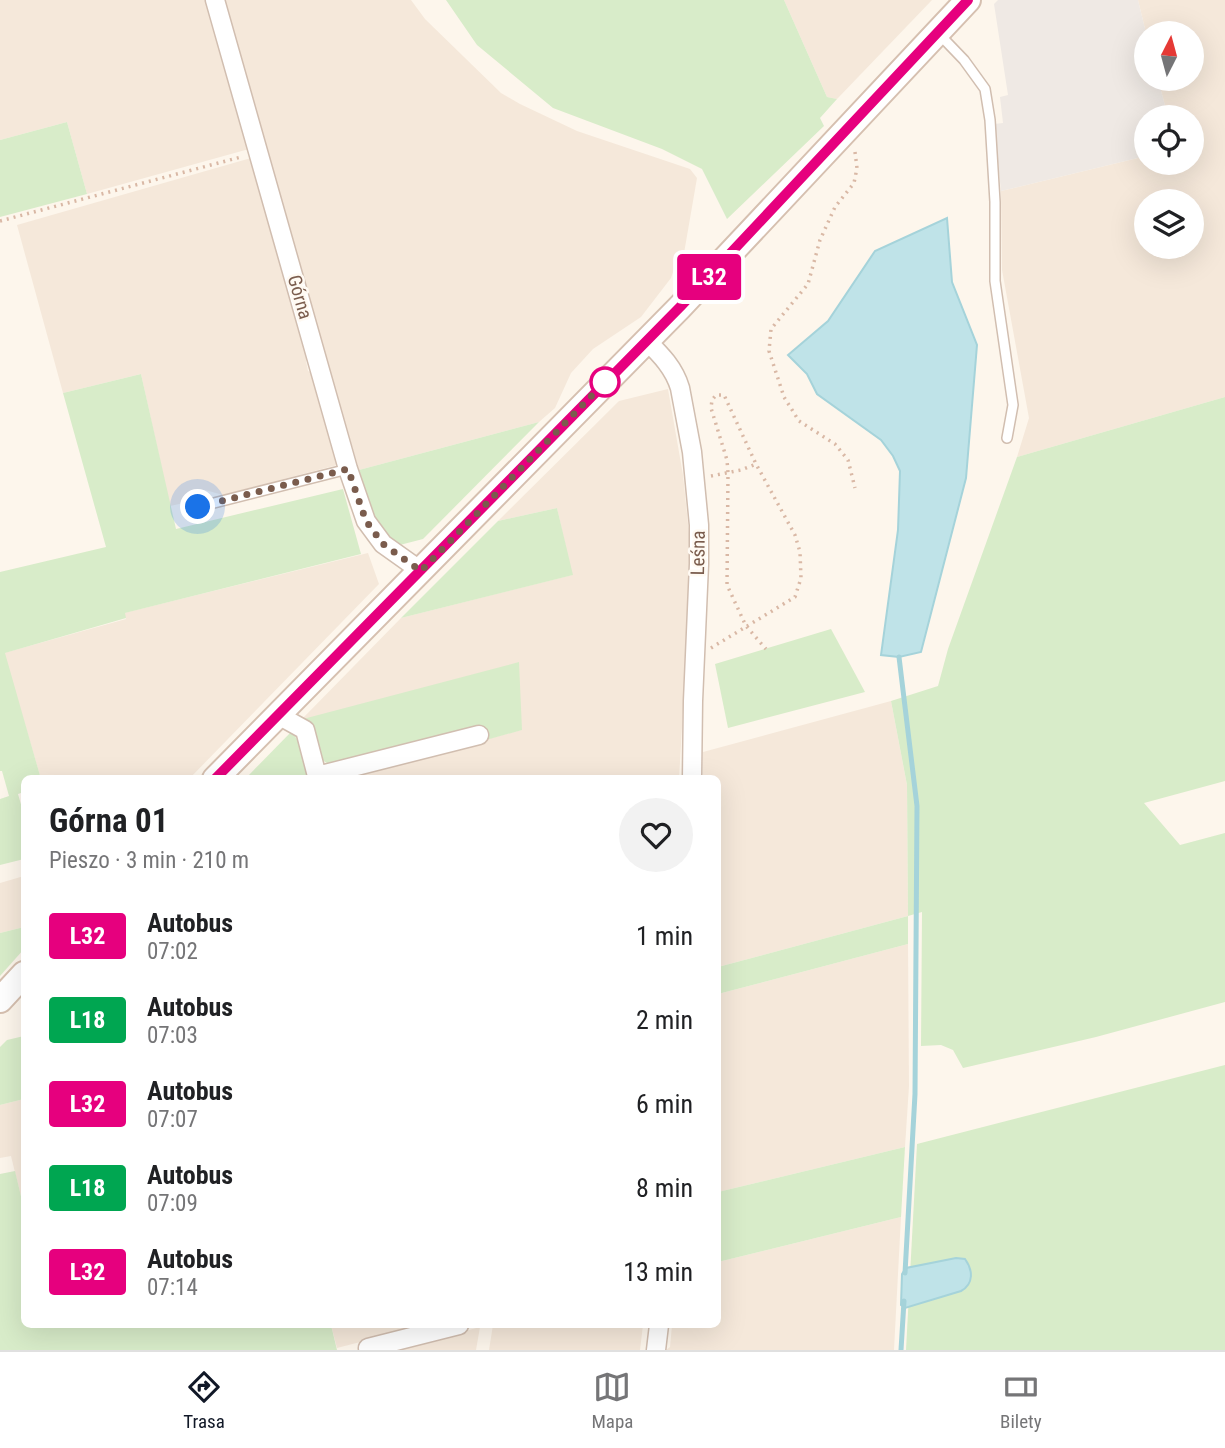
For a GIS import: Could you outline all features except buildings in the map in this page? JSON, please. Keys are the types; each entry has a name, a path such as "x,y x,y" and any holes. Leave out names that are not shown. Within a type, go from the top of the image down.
{"main road":[{"path":"219,775 647,341 968,0"},
{"path":"0,1000 21,981"}],"street":[{"name":"Górna","path":"215,0 348,469 366,521 383,544 421,571"},
{"name":"Leśna","path":"647,341 669,364 678,383 695,478 699,537 692,775"},
{"path":"278,715 305,730 317,775"},
{"path":"321,775 479,735"},
{"path":"368,1348 447,1328"},
{"path":"656,1350 659,1328"}],"lane":[{"path":"937,33 964,60 985,89 990,120 995,202 995,281 1013,405 1007,439"},
{"path":"198,507 348,469"}],"path":[{"path":"844,133 854,148 857,169 854,183 835,208 820,240 808,284 771,329 769,351 785,397 799,421 835,444 848,460 855,488"},
{"path":"0,222 259,152"},
{"path":"694,658 746,626 794,597 801,578 800,552 795,535 756,464 724,395 716,394 711,408 727,460 728,473 727,585 746,626 766,649"},
{"path":"695,478 728,473 756,464"}],"shaded area":[{"path":"0,0 205,0 249,149 87,194 67,122 0,140"},
{"path":"223,0 411,0 425,19 501,93 577,131 690,169 697,178 683,259 676,263 671,278 641,317 593,349 571,373 555,408 539,422 359,470"},
{"path":"784,0 932,0 837,99 827,97"},
{"path":"998,0 1138,0 1143,21 1134,21 1134,91 1161,91 1165,105 1134,105 1134,159 1001,191 994,124 1003,123 1000,97 1008,95 994,4"},
{"path":"1138,0 1225,0 1225,397 1017,457 1029,418 1002,270 1001,191 1134,159 1134,175 1204,175 1204,105 1165,105 1161,91 1204,91 1204,21 1143,21"},
{"path":"251,158 308,355 308,371 314,374 341,464 223,495 205,490 194,493 184,503 170,506 141,374 63,393 17,225"},
{"path":"668,389 683,475 691,572 679,775 352,775 521,730 303,718 401,618 572,575 557,508 498,521 619,401"},
{"path":"368,553 379,584 193,775 40,775 4,653 126,619 124,613"},
{"path":"891,701 907,785 908,916 721,966 721,775 703,775 703,752"},
{"path":"21,877 21,928 0,933 0,883"},
{"path":"908,944 909,1086 905,1147 721,1191 721,993"},
{"path":"21,1100 21,1197 11,1156 0,1158 0,1105"},
{"path":"901,1217 894,1350 666,1350 670,1347 672,1328 721,1328 721,1261"},
{"path":"332,1328 414,1328 337,1348"},
{"path":"476,1328 480,1328 476,1350 396,1350"},
{"path":"493,1328 643,1328 640,1350 489,1350"}],"green space":[{"path":"446,0 784,0 827,97 837,99 820,118 824,126 727,219 702,169 662,149 553,108 477,45"},
{"path":"67,122 87,194 0,217 0,140"},
{"path":"141,374 176,529 343,489 361,554 125,613 126,618 5,653 40,775 21,775 21,793 18,794 21,804 21,860 0,865 0,799 9,796 0,771 0,572 106,547 63,393"},
{"path":"1225,397 1225,781 1144,803 1180,845 1225,833 1225,1002 1096,1037 963,1068 953,1050 941,1045 921,1046 922,912 908,916 907,785 891,701 938,686 948,649 1017,457"},
{"path":"539,422 423,539 392,547 374,516 359,470"},
{"path":"557,508 573,575 401,618 498,521"},
{"path":"831,629 865,692 728,728 715,664"},
{"path":"519,662 522,730 486,740 332,766 322,760 311,729 303,719"},
{"path":"292,731 310,775 249,775"},
{"path":"908,916 908,944 721,993 721,966"},
{"path":"21,928 21,952 0,976 0,933"},
{"path":"21,1037 21,1100 0,1105 0,1047 7,1040"},
{"path":"1225,1065 1225,1350 906,1350 917,1144"},
{"path":"905,1147 901,1217 721,1261 721,1191"},
{"path":"15,1171 21,1196 21,1328 332,1328 337,1350 0,1350 0,1174"}],"water":[{"path":"947,218 952,282 977,345 966,478 921,652 899,657 881,655 898,530 900,471 881,440 817,394 807,374 788,355 828,321 875,251"},
{"path":"956,1258 965,1259 970,1268 970,1281 965,1288 905,1308 901,1305 902,1274 906,1268"}],"waterway":[{"path":"899,657 917,806 915,1094 905,1273"},
{"path":"901,1350 904,1301"}],"bus line":[{"name":"L32","path":"219,775 680,307 968,0"}],"route":[{"path":"198,507 348,469 366,521 383,544 421,571 605,382"}]}
